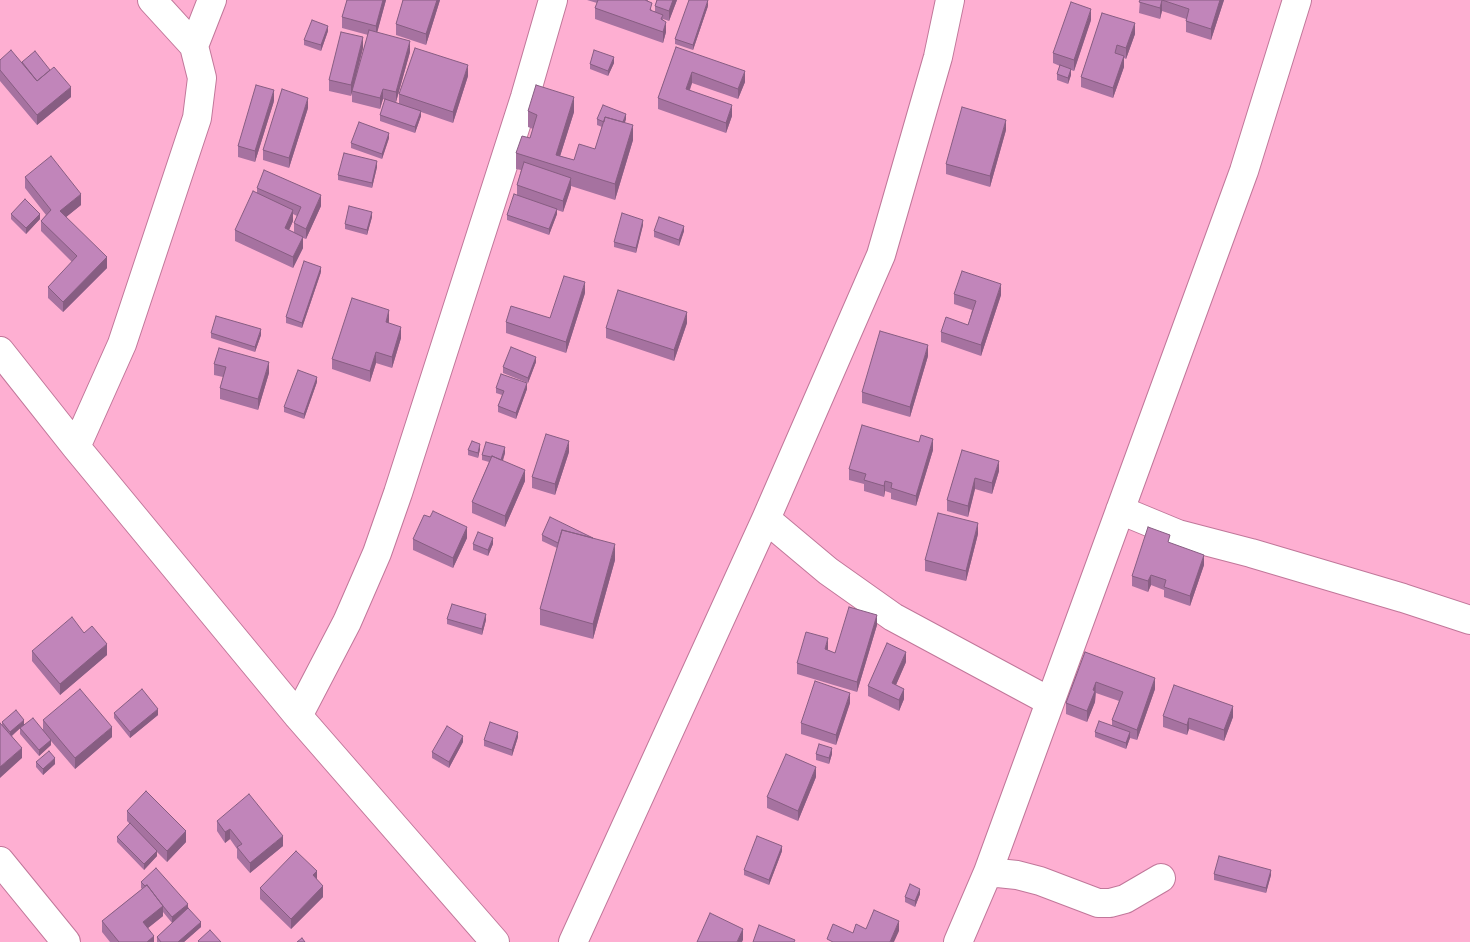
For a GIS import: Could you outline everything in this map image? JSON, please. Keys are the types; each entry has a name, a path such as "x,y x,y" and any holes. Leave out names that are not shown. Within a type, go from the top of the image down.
{"street":[{"path":"76,447 122,344 197,118 202,78 194,46 152,0"},
{"path":"194,46 212,0"},
{"path":"298,716 347,622 377,553 525,97 553,0"},
{"path":"573,942 766,519 881,255 938,57 950,0"},
{"path":"958,942 988,872 1244,171 1297,0"},
{"path":"0,351 76,447 298,716 495,942"},
{"path":"1120,510 1178,534 1261,556 1470,620"},
{"path":"766,519 828,571 892,617 1049,701"},
{"path":"0,861 66,942"},
{"path":"988,872 1018,875 1040,881 1098,903 1110,903 1125,899 1161,878"}],"building":[{"path":"347,0 383,0 376,26 342,17"},
{"path":"403,0 437,0 426,34 396,24"},
{"path":"598,0 645,0 652,3 650,10 663,15 661,19 666,22 663,32 595,8"},
{"path":"657,0 673,0 669,11 655,6"},
{"path":"689,0 708,0 693,45 675,39"},
{"path":"1140,0 1162,0 1160,8 1139,2"},
{"path":"1162,0 1220,0 1211,29 1186,21 1189,9"},
{"path":"1071,2 1091,9 1074,60 1053,53"},
{"path":"1102,13 1135,23 1126,48 1117,45 1115,53 1124,56 1113,88 1081,77"},
{"path":"312,20 328,26 321,45 304,40"},
{"path":"369,30 410,41 396,92 383,89 380,98 352,91"},
{"path":"341,32 363,37 351,85 329,80"},
{"path":"676,47 745,71 738,89 692,72 686,89 732,105 726,123 658,98"},
{"path":"415,48 468,65 453,112 399,94"},
{"path":"11,50 37,81 54,67 71,87 37,115 0,70 0,60"},
{"path":"594,50 614,57 608,71 590,64"},
{"path":"35,51 50,70 37,81 22,62"},
{"path":"1060,65 1071,69 1068,78 1057,74"},
{"path":"256,85 274,90 255,151 238,146"},
{"path":"536,85 574,97 556,155 574,160 579,144 595,149 605,117 633,125 615,184 516,153 522,136 530,138 537,115 528,111"},
{"path":"282,89 308,98 289,158 263,150"},
{"path":"385,99 421,111 415,127 380,115"},
{"path":"603,105 626,114 623,122 605,117 604,122 597,119"},
{"path":"962,107 1006,120 990,176 946,164"},
{"path":"359,122 389,133 382,154 351,143"},
{"path":"344,153 377,161 372,183 338,175"},
{"path":"51,156 81,194 60,211 107,257 63,302 48,287 77,256 41,221 51,210 25,177"},
{"path":"524,162 571,178 563,201 517,185"},
{"path":"264,170 321,195 306,229 294,223 301,207 257,188"},
{"path":"253,191 293,210 285,228 303,237 293,257 235,230"},
{"path":"514,194 557,209 549,229 507,215"},
{"path":"25,199 40,214 26,228 11,214"},
{"path":"349,206 372,212 367,230 345,224"},
{"path":"622,213 643,220 636,248 614,242"},
{"path":"659,217 684,226 679,240 654,231"},
{"path":"304,261 321,267 302,323 286,317"},
{"path":"962,271 1001,284 981,345 941,332 946,317 968,325 976,301 954,294"},
{"path":"564,276 585,282 566,342 506,322 511,306 550,318"},
{"path":"618,290 687,312 674,350 606,328"},
{"path":"352,298 389,310 386,322 401,327 392,357 376,352 370,371 332,359"},
{"path":"216,316 261,329 255,347 211,333"},
{"path":"880,331 928,345 910,407 862,392"},
{"path":"511,347 536,357 528,378 503,367"},
{"path":"219,348 269,362 258,399 220,388 226,367 214,364"},
{"path":"298,370 317,377 304,414 284,407"},
{"path":"501,374 527,383 516,413 498,406 504,391 496,388"},
{"path":"862,425 919,442 921,435 933,439 916,496 891,488 892,483 885,481 884,486 864,480 866,474 849,469"},
{"path":"546,434 569,441 555,484 532,477"},
{"path":"472,441 480,444 478,453 468,450"},
{"path":"486,442 505,447 501,460 492,456 482,455"},
{"path":"962,450 999,461 992,483 975,478 968,506 947,500"},
{"path":"492,456 525,470 505,516 472,502"},
{"path":"433,511 467,527 453,558 413,539 424,515 430,517"},
{"path":"938,513 978,523 966,571 925,560"},
{"path":"550,517 593,538 562,530 558,543 542,535"},
{"path":"1148,527 1170,535 1168,542 1204,555 1190,596 1164,587 1166,580 1151,575 1148,581 1132,576"},
{"path":"562,530 615,544 593,624 540,609"},
{"path":"478,532 493,538 488,550 473,544"},
{"path":"452,604 486,614 482,629 447,619"},
{"path":"849,607 877,615 857,682 797,663 806,632 828,638 825,649 835,653"},
{"path":"72,617 84,633 92,626 107,644 60,684 32,651"},
{"path":"887,643 906,652 892,683 904,689 899,700 868,686"},
{"path":"1085,652 1155,678 1137,730 1112,720 1123,692 1096,682 1093,690 1095,691 1087,711 1066,703"},
{"path":"815,681 850,693 836,735 801,723"},
{"path":"1174,685 1233,706 1224,730 1189,718 1187,725 1163,716"},
{"path":"80,689 112,727 75,758 43,720"},
{"path":"142,689 158,709 130,732 114,713"},
{"path":"16,710 24,720 10,732 2,722"},
{"path":"33,718 51,740 39,750 20,728"},
{"path":"1099,721 1130,732 1126,743 1095,732"},
{"path":"490,722 518,732 512,750 484,740"},
{"path":"0,723 22,748 0,767"},
{"path":"447,726 463,736 449,762 432,752"},
{"path":"819,744 832,748 829,758 816,754"},
{"path":"49,751 55,758 43,769 36,762"},
{"path":"786,754 816,767 798,811 767,797"},
{"path":"146,791 186,831 167,851 127,811"},
{"path":"249,794 283,836 250,863 237,847 242,844 230,829 225,832 217,821"},
{"path":"130,823 157,851 144,864 117,837"},
{"path":"757,836 782,846 769,880 744,870"},
{"path":"296,851 317,871 313,875 323,886 291,919 260,888"},
{"path":"1219,856 1271,870 1266,888 1214,874"},
{"path":"156,868 188,904 172,917 147,885 145,886 141,882"},
{"path":"910,884 920,889 915,901 905,897"},
{"path":"147,885 163,906 143,922 154,936 147,942 119,942 102,921"},
{"path":"188,908 201,922 178,942 161,942 157,937"},
{"path":"874,910 899,921 890,942 833,942 827,939 833,924 853,933 856,924 866,929"},
{"path":"710,913 743,929 737,942 697,942"},
{"path":"759,925 795,940 794,942 753,942"},
{"path":"210,930 221,942 198,941"},
{"path":"302,938 305,942 297,942"}]}
